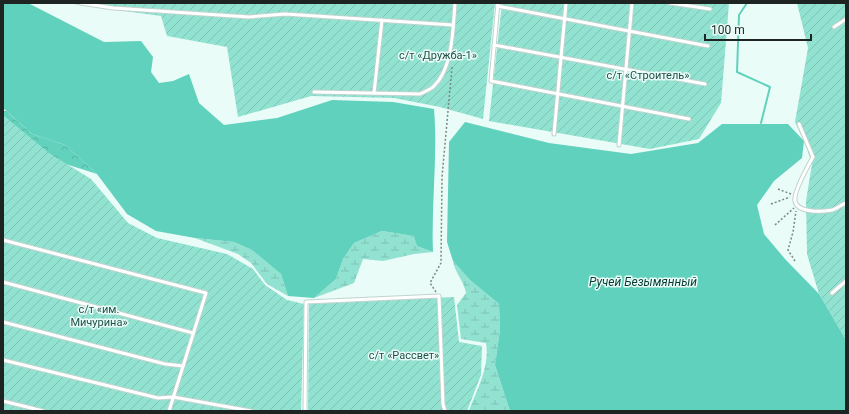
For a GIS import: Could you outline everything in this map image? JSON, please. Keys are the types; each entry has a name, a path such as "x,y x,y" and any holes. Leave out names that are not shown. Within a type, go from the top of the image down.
{"lane":[{"path":"80,3 114,8 249,17 285,14 453,25"},
{"path":"114,3 114,8"},
{"path":"314,92 420,94 433,86 441,75 451,52 455,3"},
{"path":"554,134 566,3"},
{"path":"619,145 632,3"},
{"path":"670,3 710,10"},
{"path":"689,119 491,81 498,4 629,32 708,46"},
{"path":"834,27 846,19"},
{"path":"374,93 382,20"},
{"path":"494,45 705,84"},
{"path":"799,124 813,157 799,183 795,195 797,205 802,209 817,212 832,210 846,203"},
{"path":"3,240 206,293 169,411"},
{"path":"832,293 846,281"},
{"path":"3,282 193,334"},
{"path":"305,411 306,302 439,296 443,404 445,411"},
{"path":"3,322 165,364 183,366"},
{"path":"3,360 158,398 173,397 251,411"},
{"path":"3,401 43,411"}],"path":[{"path":"439,296 430,283 440,263 442,177 448,122"},
{"path":"778,189 795,195"},
{"path":"771,204 795,195"},
{"path":"775,226 797,205"},
{"path":"795,261 788,250 793,232 797,205"}],"green space":[{"name":"с/т «Дружба-1»","path":"66,3 495,3 483,119 440,107 394,98 311,96 238,117 227,47 167,36 161,16"},
{"name":"с/т «Строитель»","path":"502,3 729,3 721,103 699,139 650,149 489,121"},
{"path":"797,3 846,3 846,340 819,294 807,254 806,201 812,164 805,143 795,122 808,48"},
{"path":"3,111 6,111 32,134 65,145 97,174 3,144"},
{"name":"с/т «им. Мичурина»","path":"3,115 49,153 91,179 128,223 157,238 227,254 253,269 265,285 287,300 304,304 301,411 3,411"},
{"path":"382,231 415,236 417,246 433,252 414,254 383,261 363,259 354,283 314,298 336,279 343,259 354,243"},
{"path":"195,238 234,242 252,250 281,274 288,296 267,284 251,263 238,254"},
{"path":"453,261 470,280 499,304 500,330 495,365 510,411 469,411 479,386 487,352 486,343 461,339 457,305 466,293"},
{"name":"с/т «Рассвет»","path":"454,297 459,342 482,346 481,375 467,411 308,411 309,304"}],"water":[{"path":"3,3 28,3 104,42 141,41 153,57 151,72 159,83 173,81 189,74 199,103 224,125 277,118 332,100 393,102 434,109 435,144 433,252 417,246 414,236 382,231 354,243 343,259 336,279 314,298 288,296 281,274 252,250 234,242 195,238 156,231 127,214 97,174 65,145 32,134 3,108"},
{"name":"Ручей Безымянный","path":"465,122 549,143 631,154 698,143 722,124 788,124 804,141 802,158 774,181 757,205 764,234 785,259 819,294 846,340 846,411 510,411 495,365 500,330 499,304 470,280 453,261 447,242 449,142"}],"waterway":[{"path":"747,3 739,15 737,72 770,87 761,123"}]}
